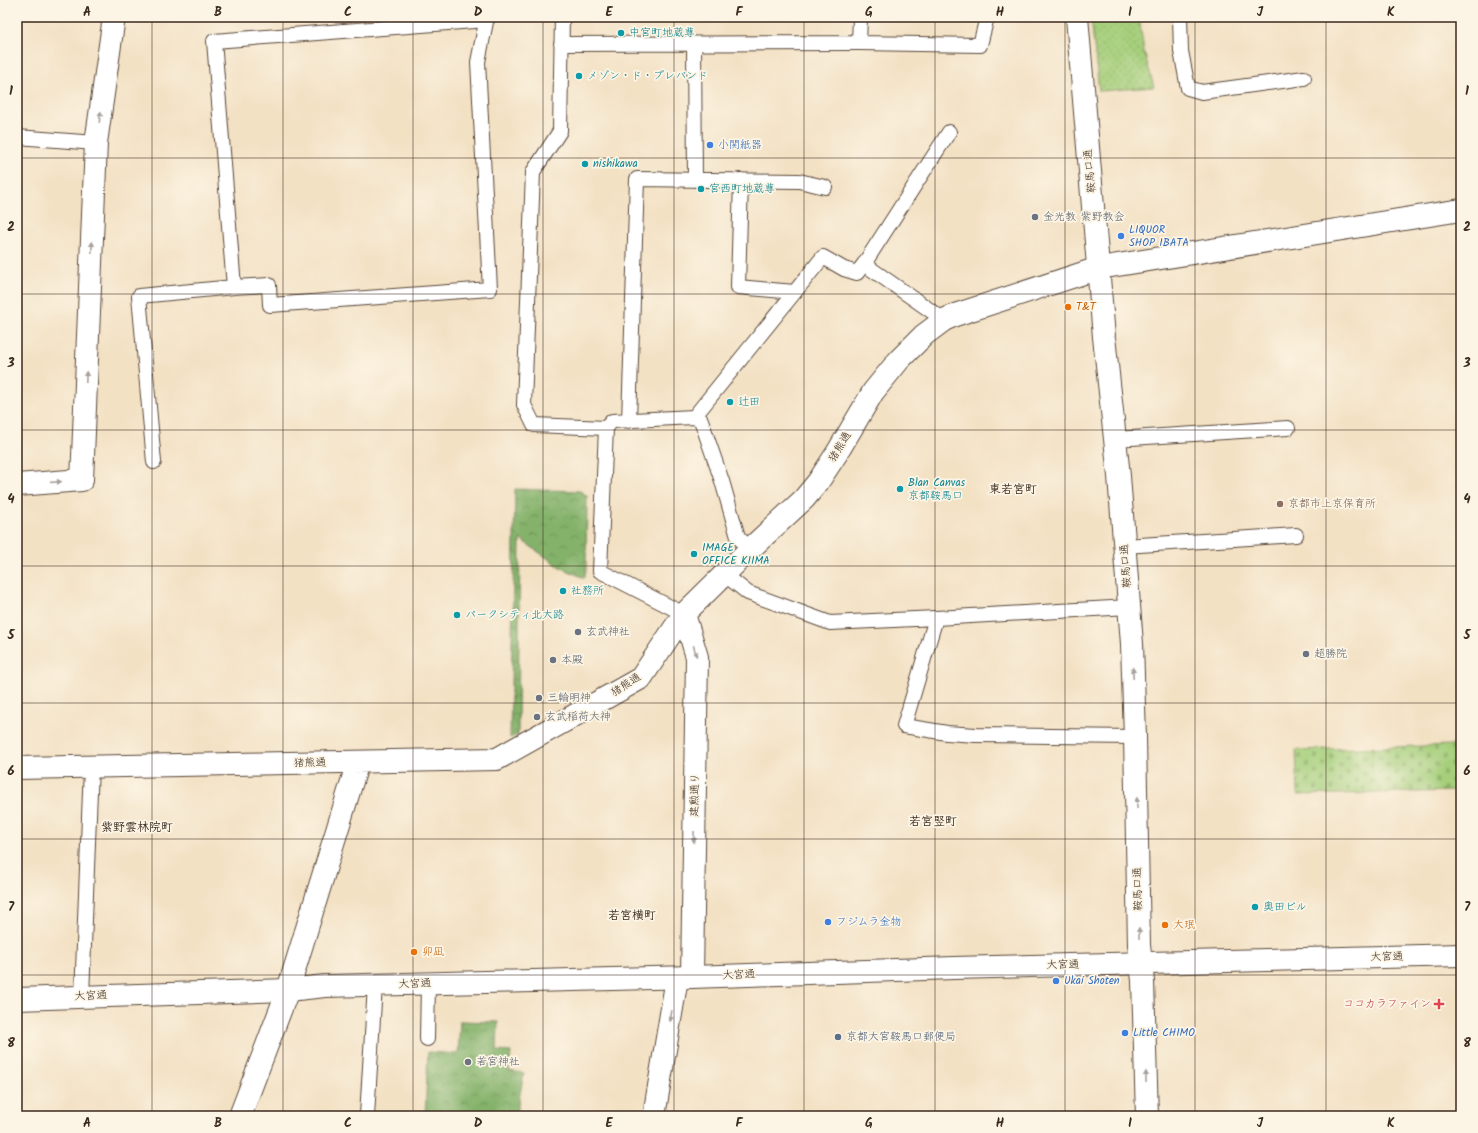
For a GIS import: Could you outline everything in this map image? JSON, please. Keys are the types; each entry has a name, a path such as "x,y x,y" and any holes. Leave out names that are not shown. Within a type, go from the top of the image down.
{"street":[{"path":"17,485 82,480 96,143 114,17"},
{"name":"鞍馬口通","path":"1077,17 1129,606 1135,737 1139,937 1143,981 1147,1116"},
{"name":"猪熊通","path":"17,768 497,759 641,678 684,614 750,549 804,499 818,482 837,453 872,392 912,346 944,320 955,315 1099,268 1461,210"},
{"name":"建勲通り","path":"654,1116 685,977 697,657 684,614"},
{"path":"240,1116 288,990 358,762"},
{"name":"大宮通","path":"17,999 288,990 325,986 1461,955"}],"lane":[{"path":"562,17 560,131 533,172 524,405 534,425 606,428"},
{"path":"859,42 860,17"},
{"path":"561,44 859,42 980,45 987,17"},
{"path":"1180,17 1181,51 1188,88 1202,92 1304,78"},
{"path":"154,462 140,296 269,285 270,304 490,289 478,62 487,18 214,41 234,287"},
{"path":"694,44 695,180"},
{"path":"694,417 823,257 844,269 857,273 949,132"},
{"path":"17,138 96,143"},
{"path":"629,421 638,179 799,181 825,187"},
{"path":"741,180 738,287 795,292"},
{"path":"864,264 944,320"},
{"path":"684,614 600,571 606,428 612,421 694,417 700,420 722,482 738,537 750,549"},
{"path":"1115,439 1288,428"},
{"path":"1124,546 1296,535"},
{"path":"724,574 748,593 830,623 1129,606"},
{"path":"936,618 904,726 947,733 976,735 1135,737"},
{"path":"82,996 91,766"},
{"path":"427,1039 428,984"},
{"path":"367,1116 375,985"},
{"path":"1134,1116 1147,1116"}],"green space":[{"path":"1091,17 1139,17 1144,52 1154,87 1099,91"},
{"path":"515,489 580,491 587,496 586,571 584,578 560,567 520,539 518,735 510,738"},
{"path":"1453,745 1454,791 1298,795 1296,750"},
{"name":"若宮神社","path":"460,1021 498,1022 497,1051 511,1052 509,1071 524,1073 516,1116 425,1116 428,1052 458,1054"}],"place":[{"name":"中宮町地蔵尊","path":"621,33"},
{"name":"メゾン・ド・プレバンド","path":"579,76"},
{"name":"小関紙器","path":"710,145"},
{"name":"nishikawa","path":"585,164"},
{"name":"宮西町地蔵尊","path":"701,189"},
{"name":"金光教 紫野教会","path":"1035,217"},
{"name":"LIQUOR SHOP IBATA","path":"1121,236"},
{"name":"T&T","path":"1068,307"},
{"name":"辻田","path":"730,402"},
{"name":"Blan Canvas 京都鞍馬口","path":"900,489"},
{"name":"京都市上京保育所","path":"1280,504"},
{"name":"IMAGE OFFICE KIIMA","path":"694,554"},
{"name":"社務所","path":"563,591"},
{"name":"パークシティ北大路","path":"457,615"},
{"name":"玄武神社","path":"578,632"},
{"name":"超勝院","path":"1306,654"},
{"name":"本殿","path":"553,660"},
{"name":"三輪明神","path":"539,698"},
{"name":"玄武稲荷大神","path":"537,717"},
{"name":"奥田ビル","path":"1255,907"},
{"name":"フジムラ金物","path":"828,922"},
{"name":"大珉","path":"1165,925"},
{"name":"卯凪","path":"414,952"},
{"name":"Ukai Shoten","path":"1056,981"},
{"name":"ココカラファイン","path":"1439,1004"},
{"name":"Little CHIMO","path":"1125,1033"},
{"name":"京都大宮鞍馬口郵便局","path":"838,1037"},
{"name":"若宮神社","path":"468,1062"}],"district":[{"name":"東若宮町","path":"1013,489"},
{"name":"若宮竪町","path":"933,821"},
{"name":"紫野雲林院町","path":"137,827"},
{"name":"若宮横町","path":"632,915"}]}
